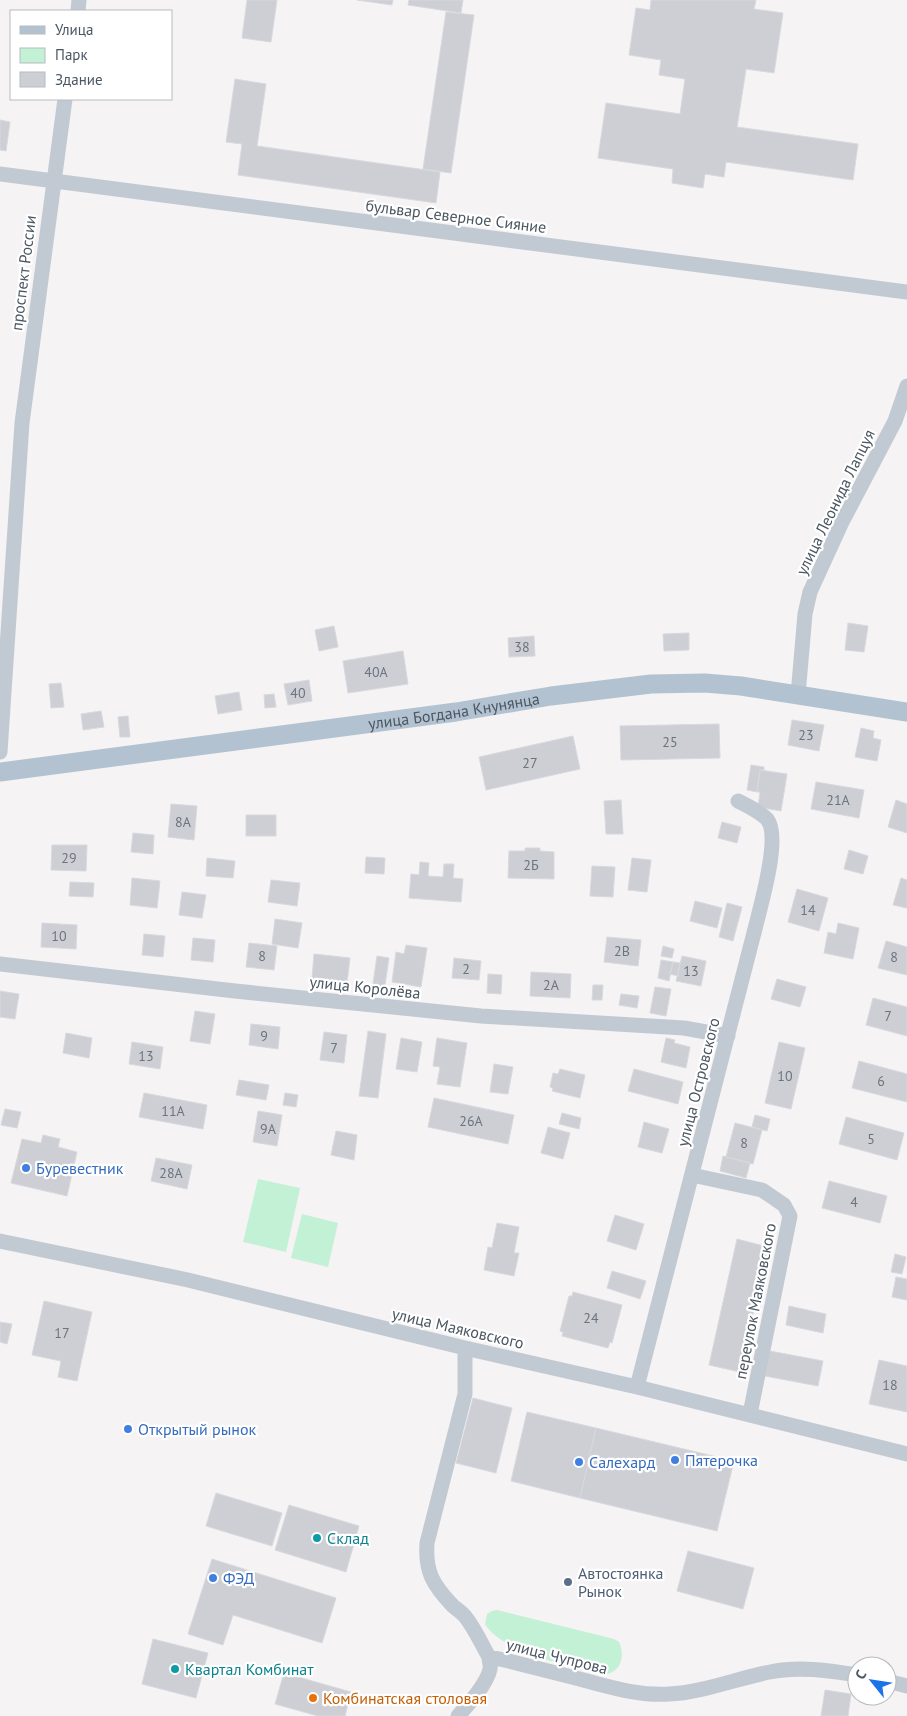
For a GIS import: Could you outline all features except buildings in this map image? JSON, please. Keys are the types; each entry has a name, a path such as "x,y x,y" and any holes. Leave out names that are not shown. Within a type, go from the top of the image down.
{"main road":[{"name":"улица Богдана Кнунянца","path":"0,772 456,712 551,696 651,684 705,683 907,712"}],"street":[{"name":"проспект России","path":"0,752 22,424 65,100"},
{"name":"бульвар Северное Сияние","path":"0,174 907,292"},
{"name":"улица Леонида Лапцуя","path":"798,695 810,592 842,522 894,421 907,386"},
{"name":"улица Островского","path":"637,1387 728,1036 771,857 772,832 768,820 738,801"},
{"name":"улица Королёва","path":"0,964 235,991 481,1016 684,1028 728,1036"},
{"name":"переулок Маяковского","path":"692,1176 762,1190 784,1205 790,1216 750,1414"},
{"name":"улица Маяковского","path":"0,1241 188,1280 465,1348 750,1414 907,1454"},
{"name":"улица Чупрова","path":"465,1348 465,1394 427,1543 426,1559 427,1569 433,1580 453,1606 467,1618 489,1657 620,1689 649,1694 689,1692 772,1671 834,1670 847,1673"},
{"path":"458,1716 475,1696 490,1669 489,1657"}],"green space":[{"path":"258,1179 300,1188 286,1252 243,1242"},
{"path":"302,1214 338,1223 328,1267 291,1258"},
{"path":"497,1610 614,1639 619,1642 622,1652 619,1666 607,1674 540,1658 523,1651 494,1634 485,1624 487,1614"}],"place":[{"name":"Буревестник","path":"26,1168"},
{"name":"Открытый рынок","path":"128,1429"},
{"name":"Пятерочка","path":"675,1460"},
{"name":"Салехард","path":"579,1462"},
{"name":"Склад","path":"317,1538"},
{"name":"ФЭД","path":"213,1578"},
{"name":"Автостоянка Рынок","path":"568,1582"},
{"name":"Квартал Комбинат","path":"175,1669"},
{"name":"Комбинатская столовая","path":"313,1698"}]}
